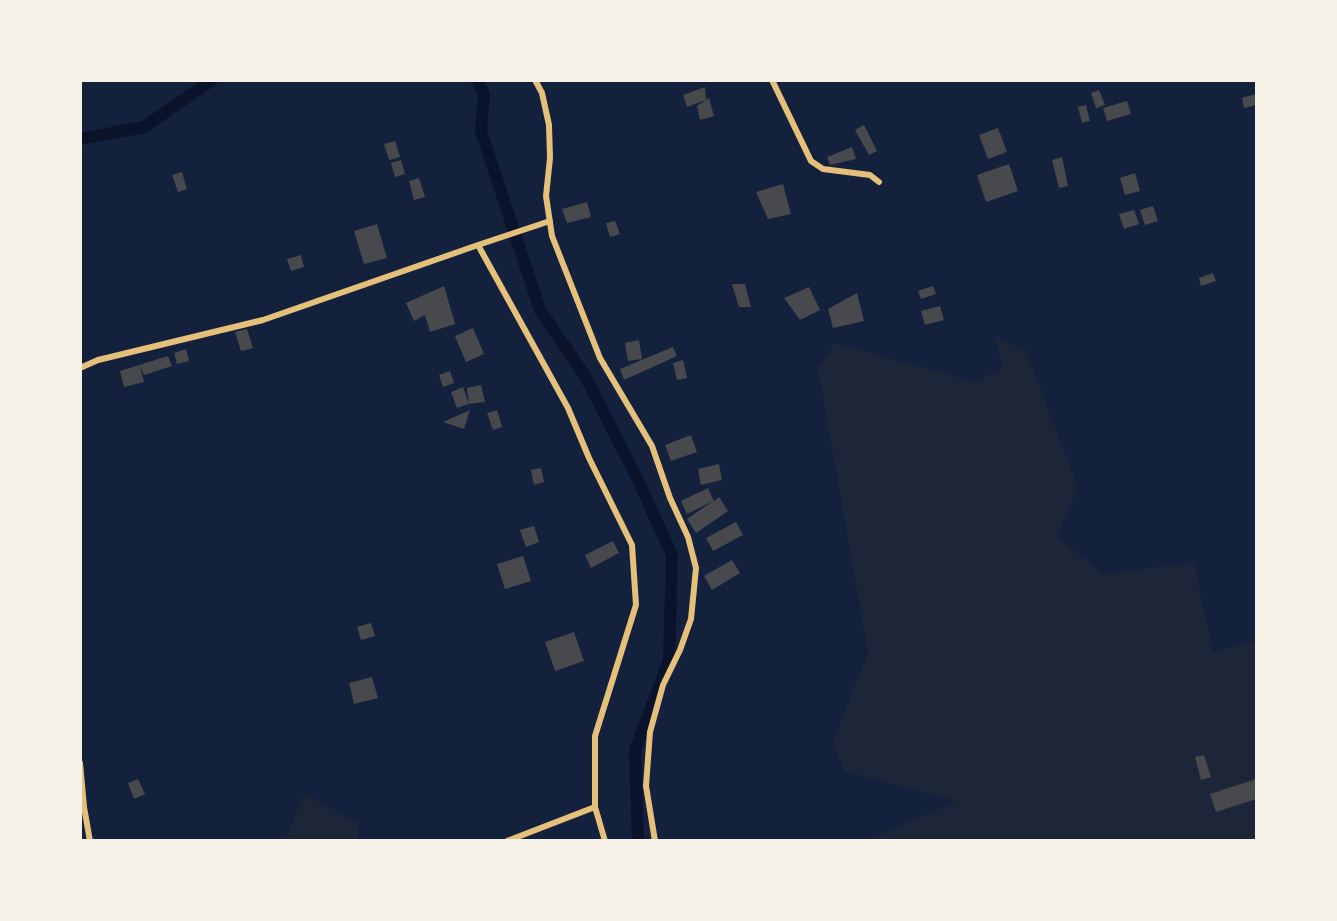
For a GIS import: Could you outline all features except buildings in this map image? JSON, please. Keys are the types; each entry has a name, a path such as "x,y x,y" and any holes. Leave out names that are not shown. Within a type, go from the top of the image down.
{"street":[{"path":"535,80 542,93 549,125 551,158 546,196 552,236 600,358 652,446 670,498 688,537 696,568 691,619 663,685 650,732 646,786 655,841"},
{"path":"772,80 811,161 823,169 870,175 879,182"},
{"path":"80,368 98,360 263,320 550,221"},
{"path":"478,245 568,408 589,458 632,545 636,605 595,736 595,807 605,841"},
{"path":"80,763 90,841"},
{"path":"507,841 595,807"}],"shaded area":[{"path":"994,336 1026,351 1078,488 1057,536 1102,574 1194,563 1213,652 1256,640 1256,840 867,840 957,801 844,771 833,742 868,653 818,368 835,343 975,382 1003,368"},
{"path":"304,794 359,823 357,840 285,840"}],"waterway":[{"path":"80,139 144,127 212,80"},
{"path":"477,80 484,94 481,131 540,310 585,376 638,480 672,555 669,660 635,750 638,841"}]}
